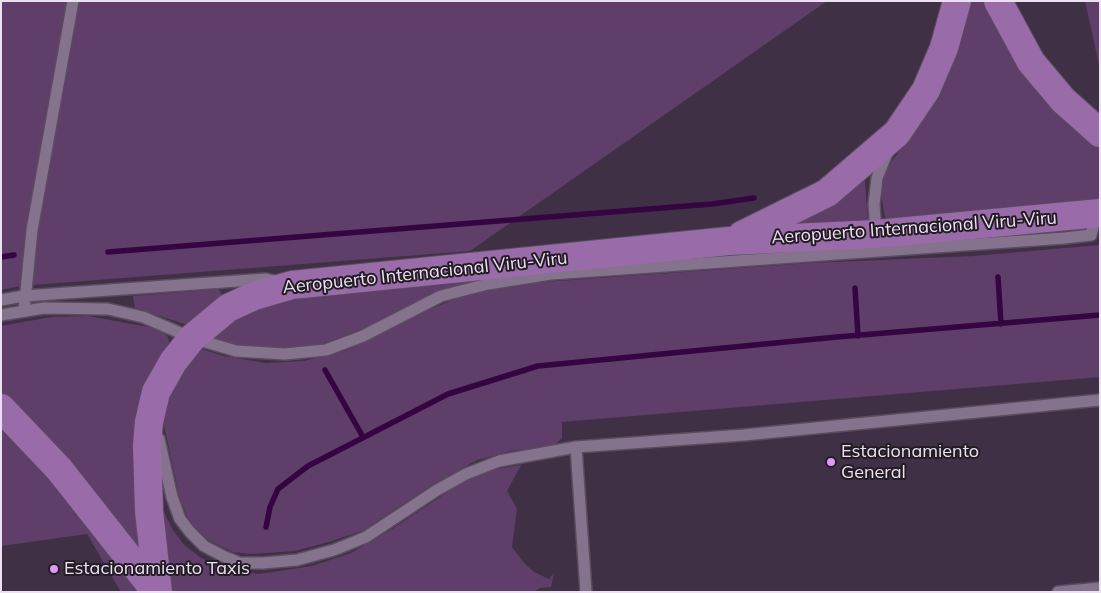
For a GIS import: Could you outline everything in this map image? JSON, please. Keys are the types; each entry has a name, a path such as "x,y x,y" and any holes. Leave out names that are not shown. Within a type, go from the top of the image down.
{"main road":[{"name":"Aeropuerto Internacional Viru-Viru","path":"728,242 828,193 897,133 930,81 944,48 957,1"},
{"path":"998,1 1031,62 1063,100 1100,133"},
{"name":"Aeropuerto Internacional Viru-Viru","path":"157,592 149,511 147,445 149,422 156,392 173,362 192,338 228,308 254,296 292,285 728,242 876,243 1097,220"},
{"path":"1,408 59,469 157,592"}],"lane":[{"path":"24,311 32,230 73,1"},
{"path":"1,315 44,308 108,310 143,317 192,338 236,351 285,354 326,350 363,336 440,296 488,284 551,274 876,243 874,204 877,178 897,133"},
{"path":"1,300 24,296 266,279 292,285"},
{"path":"156,392 159,445 172,497 180,519 204,546 240,563 297,560 334,550 366,537 437,490 466,474 499,461 576,447 744,436 1100,400"},
{"path":"576,447 586,592"},
{"path":"1058,592 1100,588"}],"shaded area":[{"path":"1,1 827,1 470,251 20,286 1,290"},
{"path":"963,1 989,1 1100,146 1100,199 1092,206 891,223 885,218 881,193 884,177 890,164 913,132"},
{"path":"1085,1 1100,1 1100,69"},
{"path":"855,179 865,181 868,223 782,235 793,220"},
{"path":"1100,245 1100,377 562,422 562,438 553,446 510,451 477,460 435,483 364,530 295,551 251,554 233,552 208,540 190,523 179,496 163,420 174,376 196,347 223,356 266,363 304,361 347,350 413,316 468,294 530,283 810,263 974,256"},
{"path":"501,277 322,344 272,349 223,344 205,339 213,331 277,298"},
{"path":"219,289 224,300 191,326 135,308 133,296"},
{"path":"88,316 159,329 168,337 170,349 155,371 148,592 121,592 87,534 1,546 1,326 51,317"},
{"path":"521,465 507,491 517,509 512,547 534,572 549,579 554,573 551,587 540,588 534,592 169,592 158,501 173,530 184,545 200,557 219,568 259,574 312,566 351,553 392,529 467,479 492,470"}],"waterway":[{"path":"108,252 712,204 754,198"},
{"path":"1,257 14,255"},
{"path":"998,277 1001,324"},
{"path":"855,288 858,336"},
{"path":"266,527 270,507 278,489 308,466 448,394 538,366 837,337 1100,315"},
{"path":"325,370 363,437"}],"place":[{"name":"Estacionamiento General","path":"831,462"},
{"name":"Estacionamiento Taxis","path":"54,569"}]}
